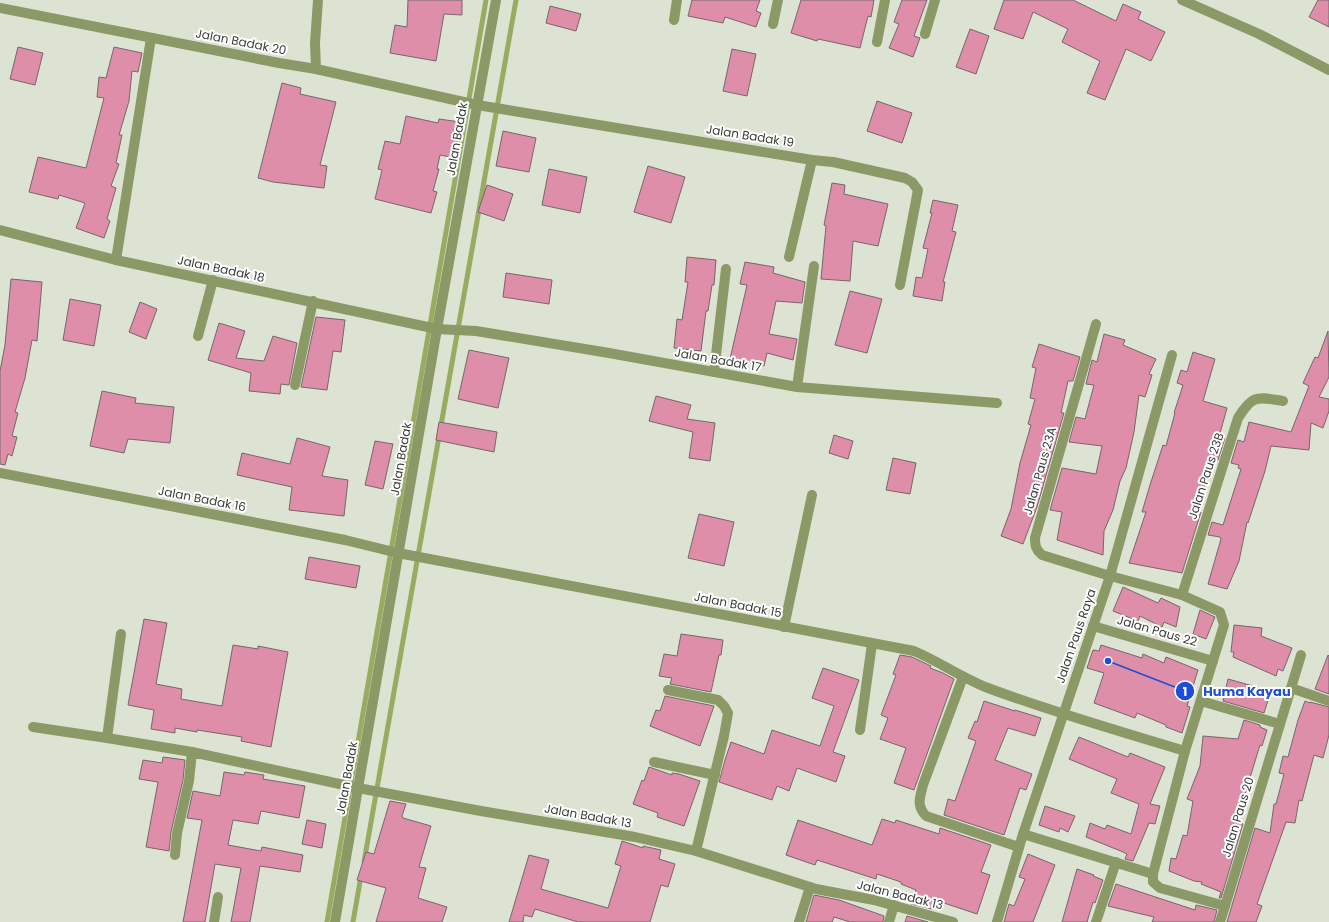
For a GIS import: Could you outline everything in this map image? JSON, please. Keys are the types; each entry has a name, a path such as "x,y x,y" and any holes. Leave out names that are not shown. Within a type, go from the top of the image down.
{"street":[{"path":"316,69 315,43 318,0"},
{"name":"Jalan Badak","path":"334,922 476,105 496,0"},
{"path":"674,20 677,0"},
{"path":"773,24 778,0"},
{"path":"877,42 885,0"},
{"path":"926,34 935,0"},
{"path":"1182,0 1259,34 1329,70"},
{"name":"Jalan Badak 20","path":"0,8 316,69 476,105"},
{"path":"116,260 150,38"},
{"name":"Jalan Badak 19","path":"476,105 812,160 840,163 905,178 912,182 918,190 900,285"},
{"path":"789,257 812,160"},
{"name":"Jalan Badak 18","path":"0,230 116,260 313,301 437,329"},
{"path":"797,387 814,266"},
{"path":"714,372 726,268"},
{"path":"198,336 213,280"},
{"path":"295,385 313,301"},
{"name":"Jalan Paus 23A","path":"1096,324 1035,538 1035,546 1037,551 1042,555 1110,576"},
{"name":"Jalan Badak 17","path":"437,329 476,331 797,387 997,403"},
{"name":"Jalan Paus Raya","path":"997,922 1023,834 1110,576 1172,355"},
{"name":"Jalan Paus 23B","path":"1182,595 1238,418 1246,406 1254,399 1263,398 1283,401"},
{"name":"Jalan Badak 16","path":"0,473 338,539 398,553"},
{"path":"784,627 812,495"},
{"name":"Jalan Badak 15","path":"398,553 914,651 935,660 964,677 987,688 1063,714 1185,751"},
{"path":"1110,576 1182,595 1220,612 1224,624 1185,751 1153,874 1153,882 1160,888 1225,906"},
{"name":"Jalan Paus 22","path":"1093,626 1213,661"},
{"path":"107,738 122,634"},
{"path":"860,730 872,644"},
{"name":"Jalan Paus 20","path":"1220,922 1301,655"},
{"path":"964,677 923,785 920,810 926,816 1020,847"},
{"path":"1291,688 1329,701"},
{"path":"668,690 718,700 728,713 715,776 696,852"},
{"path":"1201,701 1280,724"},
{"name":"Jalan Badak 13","path":"33,727 192,752 358,788 636,837 696,852 813,888 874,900 953,922"},
{"path":"175,856 177,833 189,781 192,752"},
{"path":"654,762 715,776"},
{"path":"1023,834 1153,874"},
{"path":"1096,922 1116,862"},
{"path":"799,922 813,888"},
{"path":"214,922 218,897"},
{"path":"889,922 894,905"}],"building":[{"path":"408,0 462,0 462,15 444,14 436,61 390,53 395,25 407,27"},
{"path":"692,0 760,0 756,11 761,13 756,27 725,17 723,23 688,16"},
{"path":"801,0 874,0 871,17 868,16 860,48 818,39 817,41 791,33"},
{"path":"902,0 927,0 914,36 920,38 913,57 889,48 899,24 894,22"},
{"path":"1004,0 1073,0 1116,21 1123,4 1141,12 1138,19 1165,32 1151,61 1126,49 1105,100 1087,93 1100,61 1062,42 1068,29 1033,12 1023,39 994,29"},
{"path":"1318,0 1329,0 1329,27 1309,17"},
{"path":"550,6 581,14 576,31 546,23"},
{"path":"970,29 989,36 976,74 956,67"},
{"path":"18,47 43,53 35,85 10,79"},
{"path":"114,47 142,53 138,72 132,71 129,101 119,135 122,135 116,163 119,164 111,186 116,188 107,219 110,221 104,238 76,228 85,203 59,195 58,199 29,192 38,157 86,168 104,98 97,97 99,77 106,78"},
{"path":"732,49 756,54 747,96 723,91"},
{"path":"282,83 301,88 300,94 336,102 320,165 327,166 324,188 273,182 258,178"},
{"path":"877,101 912,113 902,143 867,131"},
{"path":"406,116 438,123 439,119 460,122 455,158 440,155 437,169 439,169 433,191 437,192 431,213 375,199 382,170 378,169 385,141 400,144"},
{"path":"503,131 536,138 529,172 496,166"},
{"path":"648,166 685,177 671,223 634,212"},
{"path":"549,169 587,177 580,213 542,205"},
{"path":"832,183 845,185 844,194 888,204 878,246 853,241 850,281 821,279 826,226 824,225"},
{"path":"487,185 513,194 504,221 478,212"},
{"path":"933,200 958,205 952,231 956,232 943,282 945,282 942,301 913,296 916,277 922,278 928,249 923,248 932,213 930,213"},
{"path":"687,257 716,260 714,285 712,285 708,311 706,311 701,351 674,348 677,319 682,320 688,282 685,282"},
{"path":"745,262 774,267 773,273 805,282 802,303 776,301 769,334 797,339 793,360 767,353 764,366 730,359 747,285 740,284"},
{"path":"506,273 552,280 549,304 503,297"},
{"path":"11,279 42,282 37,341 32,340 25,378 15,412 18,413 12,436 17,437 12,456 8,454 5,465 0,464 0,371 5,345"},
{"path":"850,291 882,299 867,353 835,345"},
{"path":"70,299 101,305 94,346 63,340"},
{"path":"140,302 157,309 146,339 129,332"},
{"path":"316,317 345,320 341,352 333,351 327,390 301,387"},
{"path":"219,323 245,331 236,358 264,361 273,336 297,343 289,385 281,384 280,394 249,391 251,373 208,360"},
{"path":"1328,331 1329,377 1319,397 1329,399 1329,411 1323,428 1311,423 1309,450 1271,446 1265,471 1248,523 1247,522 1239,561 1227,589 1208,584 1221,539 1220,537 1208,535 1212,522 1223,525 1241,469 1238,468 1239,465 1231,463 1238,440 1244,442 1249,422 1291,432 1309,386 1303,383 1315,357 1318,358"},
{"path":"1104,334 1125,340 1123,345 1156,359 1149,374 1152,375 1145,397 1139,395 1134,432 1126,468 1120,481 1113,510 1104,531 1103,555 1057,540 1062,512 1050,510 1062,468 1096,474 1102,446 1069,442 1076,417 1085,419 1094,385 1086,384 1092,360 1097,362"},
{"path":"1039,344 1080,357 1073,381 1068,381 1061,413 1064,413 1037,507 1023,544 1001,536 1011,509 1020,463 1031,425 1028,424 1035,399 1030,398 1036,368 1032,367"},
{"path":"469,350 509,358 498,408 458,399"},
{"path":"1193,352 1215,359 1203,401 1227,408 1219,437 1225,438 1218,460 1207,477 1198,512 1201,512 1182,573 1129,563 1146,512 1142,512 1150,485 1163,445 1166,446 1183,385 1177,383 1181,370 1187,372"},
{"path":"102,391 136,398 135,403 174,407 170,443 128,439 124,453 90,446"},
{"path":"656,396 691,405 687,419 715,423 710,461 689,458 693,432 649,421"},
{"path":"439,422 497,432 494,452 436,440"},
{"path":"834,435 853,441 848,459 829,453"},
{"path":"297,438 330,447 322,476 348,480 344,516 289,510 292,487 237,475 242,453 290,464"},
{"path":"375,441 393,444 383,489 365,485"},
{"path":"893,458 916,463 910,494 886,490"},
{"path":"699,514 734,522 724,566 688,558"},
{"path":"309,557 360,566 356,588 305,579"},
{"path":"1123,587 1158,603 1161,598 1180,607 1176,627 1164,622 1162,627 1140,616 1138,621 1113,611"},
{"path":"1200,610 1215,617 1206,639 1193,634"},
{"path":"144,619 167,623 156,684 182,689 181,699 222,706 233,645 258,649 258,646 288,652 271,747 241,741 242,737 197,730 197,732 175,728 175,733 151,729 154,710 128,705"},
{"path":"1234,625 1262,628 1261,636 1292,648 1283,671 1278,669 1276,676 1233,657 1234,652 1231,652"},
{"path":"681,634 723,640 721,655 719,655 711,692 670,684 672,678 659,676 664,654 677,656"},
{"path":"1101,645 1142,658 1143,654 1164,663 1166,657 1198,670 1187,706 1190,707 1182,733 1137,713 1135,718 1094,703 1104,673 1087,668 1093,650 1099,651"},
{"path":"900,655 912,657 931,666 930,668 954,679 914,790 894,783 906,748 880,739 888,718 881,715 896,675 893,674"},
{"path":"1328,655 1329,656 1329,694 1315,689"},
{"path":"823,668 859,680 833,752 845,756 836,782 797,768 789,791 777,786 772,800 719,782 731,742 764,754 772,730 820,746 834,706 812,698"},
{"path":"1228,679 1271,691 1264,713 1223,701"},
{"path":"665,696 714,706 700,746 650,726 656,710 660,711"},
{"path":"984,701 1041,718 1035,736 1008,728 995,760 1032,774 1026,790 1020,788 1004,835 944,815 948,799 955,801 976,741 968,738 975,721 977,722"},
{"path":"1305,701 1329,707 1329,735 1323,758 1314,755 1302,801 1299,800 1295,823 1286,822 1257,904 1262,906 1256,922 1227,922 1255,828 1270,833 1274,804 1276,804 1284,774 1279,773 1283,756 1288,757"},
{"path":"1244,720 1260,725 1260,727 1267,730 1262,746 1260,745 1242,804 1238,822 1243,824 1221,898 1219,898 1221,892 1201,884 1202,882 1194,881 1169,871 1171,858 1176,859 1183,835 1187,836 1193,801 1187,799 1200,766 1203,736 1238,739"},
{"path":"1079,737 1128,757 1130,753 1165,767 1150,804 1160,806 1155,824 1149,823 1133,861 1125,859 1127,854 1086,837 1090,823 1105,829 1107,825 1131,834 1139,804 1111,793 1117,779 1069,759"},
{"path":"163,757 185,760 183,780 171,832 169,851 146,847 158,782 139,779 143,760 162,763"},
{"path":"649,767 672,775 672,773 679,774 700,781 684,826 657,817 658,813 633,804 642,780 644,781"},
{"path":"224,772 244,775 245,772 264,775 263,779 305,786 299,818 261,811 258,824 233,820 228,845 261,851 262,847 303,855 300,872 260,866 250,922 231,922 241,868 215,864 205,922 183,922 202,820 187,818 193,791 220,796"},
{"path":"390,801 406,804 402,816 403,818 431,826 419,867 426,868 418,898 447,907 442,922 376,922 386,888 357,880 366,852 374,854"},
{"path":"1045,806 1075,816 1068,832 1060,828 1059,832 1039,825"},
{"path":"882,819 895,823 896,820 939,834 940,828 991,845 981,872 990,875 977,914 935,900 932,909 911,904 916,890 901,884 901,882 877,874 876,879 817,860 815,865 786,855 798,820 872,845"},
{"path":"307,820 326,824 322,848 302,844"},
{"path":"622,841 643,848 643,846 661,850 659,859 675,864 668,887 661,885 650,922 578,922 535,909 532,917 524,915 523,922 509,922 529,855 549,860 541,889 608,908 621,866 615,864"},
{"path":"1028,854 1055,865 1033,922 1004,922 1009,904 1014,906 1025,879 1019,877"},
{"path":"1077,869 1103,880 1095,903 1093,902 1087,922 1062,922"},
{"path":"1116,884 1195,910 1196,905 1217,910 1214,922 1152,922 1154,917 1108,906"},
{"path":"814,895 839,900 884,916 883,922 850,922 834,917 832,922 806,922"},
{"path":"907,916 928,922 905,922"}],"waterway":[{"path":"327,922 486,0"},
{"path":"364,862 516,0"},
{"path":"353,922 361,876"}],"place":[{"name":"Huma Kayau","path":"1108,661"}]}
